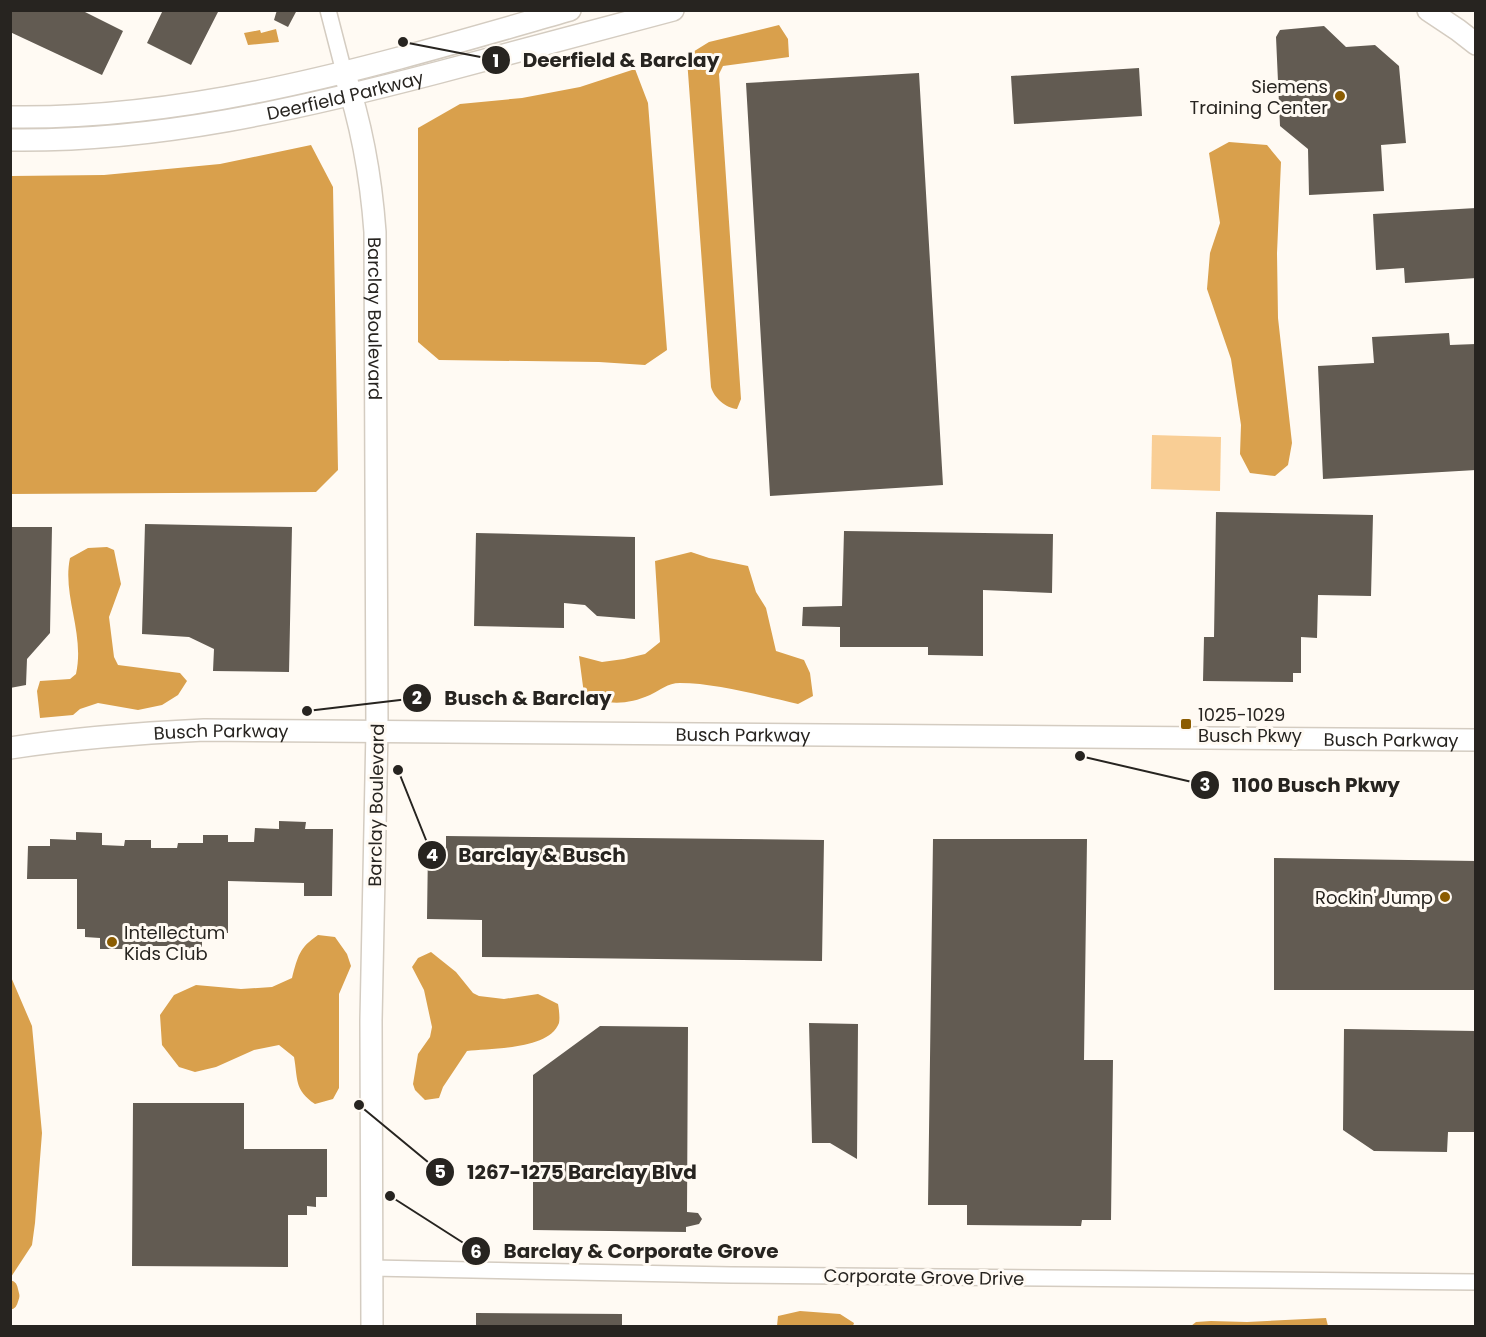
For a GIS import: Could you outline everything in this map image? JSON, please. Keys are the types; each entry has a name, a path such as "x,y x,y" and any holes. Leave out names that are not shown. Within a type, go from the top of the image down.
{"street":[{"name":"Deerfield Parkway","path":"328,10 344,72"},
{"name":"Deerfield Parkway","path":"10,117 93,115 172,107 265,91 344,72 570,10"},
{"name":"Deerfield Parkway","path":"10,140 138,135 240,120 352,95 674,10"},
{"path":"1428,10 1476,44"},
{"name":"Barclay Boulevard","path":"344,72 365,145 372,187 375,232 377,730 371,1020 372,1326"},
{"name":"Busch Parkway","path":"10,748 55,741 204,730 1476,740"},
{"name":"Corporate Grove Drive","path":"372,1268 764,1276 1476,1282"}],"shaded area":[{"path":"779,25 788,39 789,57 723,66 719,74 741,399 737,409 721,402 711,387 687,59 688,55 709,42"},
{"path":"276,29 279,42 248,45 244,33 260,30 261,33"},
{"path":"635,69 648,103 667,350 645,365 599,362 439,360 418,342 418,128 460,104 522,98 580,87"},
{"path":"1229,142 1267,145 1281,162 1277,253 1278,318 1292,443 1288,465 1275,476 1250,473 1240,454 1241,425 1231,359 1207,289 1210,253 1220,223 1209,153"},
{"path":"311,145 333,187 338,470 316,492 11,494 11,176 104,175 220,164"},
{"path":"1152,435 1221,437 1220,491 1151,489"},
{"path":"107,547 114,550 121,584 109,617 114,657 118,665 180,673 187,681 178,695 162,705 138,710 98,703 80,709 73,715 40,718 37,691 40,681 70,679 76,674 78,644 69,586 70,558 88,548"},
{"path":"691,552 748,566 756,592 766,608 776,651 804,660 810,673 813,696 798,704 724,688 680,683 668,685 641,698 617,703 600,701 584,694 579,656 602,662 624,659 645,654 660,642 655,561"},
{"path":"318,935 335,937 347,954 351,966 339,994 339,1088 333,1099 315,1104 303,1094 298,1084 294,1057 279,1045 254,1050 216,1067 195,1072 179,1067 162,1045 160,1015 174,995 196,985 241,989 272,987 292,978 300,953"},
{"path":"431,952 456,972 473,993 479,996 504,999 538,994 558,1004 559,1023 553,1032 532,1043 467,1051 443,1087 439,1098 425,1100 415,1090 413,1084 418,1054 430,1037 432,1027 424,990 412,967 418,958"},
{"path":"11,977 32,1026 42,1133 32,1245 11,1277"},
{"path":"800,1311 840,1314 854,1323 853,1326 777,1326 778,1316"},
{"path":"1326,1318 1328,1326 1191,1326 1196,1322 1211,1321 1247,1322"}],"building":[{"path":"10,10 81,10 123,31 102,75 10,32"},
{"path":"163,10 219,10 191,65 147,43"},
{"path":"277,10 297,10 288,27 274,20"},
{"name":"Siemens Training Center","path":"1324,26 1346,47 1375,45 1399,66 1406,143 1381,145 1384,191 1309,195 1308,149 1280,126 1276,37 1280,30"},
{"path":"1139,68 1142,116 1014,124 1011,76"},
{"path":"919,73 943,485 770,496 746,83"},
{"path":"1476,208 1476,278 1405,283 1404,268 1376,270 1373,214"},
{"path":"1449,333 1450,345 1476,344 1476,470 1323,479 1318,366 1374,363 1372,337"},
{"path":"1216,512 1373,515 1371,596 1318,595 1317,638 1301,637 1301,673 1293,673 1293,682 1203,681 1204,637 1214,637"},
{"path":"145,524 292,527 289,672 213,671 214,649 189,637 142,634"},
{"path":"10,527 52,527 50,633 27,659 26,685 10,688"},
{"path":"844,531 1053,534 1052,593 983,590 983,656 928,655 928,647 840,647 840,627 802,626 803,607 842,606"},
{"path":"476,533 635,537 635,619 597,616 585,605 564,603 564,628 474,626"},
{"path":"279,821 306,822 305,829 333,829 332,896 304,896 304,883 228,881 228,933 218,933 218,939 202,939 202,949 176,949 176,946 126,946 126,949 100,949 100,938 85,937 85,929 77,929 77,879 27,879 28,846 50,846 50,839 76,840 76,832 102,833 102,845 124,846 125,840 151,840 151,848 177,848 178,843 203,843 203,835 228,835 228,842 254,842 255,828 279,829"},
{"path":"446,836 824,840 822,961 482,957 482,920 427,919 428,847 446,847"},
{"path":"933,839 1087,839 1084,1060 1113,1060 1111,1220 1082,1220 1081,1226 967,1225 967,1205 928,1205"},
{"path":"1274,858 1476,861 1476,990 1274,990"},
{"path":"809,1023 858,1024 857,1159 830,1143 812,1143"},
{"path":"600,1026 688,1027 687,1212 698,1213 702,1219 699,1224 686,1227 686,1232 533,1230 533,1075"},
{"path":"1344,1029 1476,1031 1476,1132 1448,1132 1447,1152 1374,1151 1343,1130"},
{"path":"133,1103 244,1103 244,1149 327,1149 327,1197 316,1197 316,1207 307,1206 307,1215 288,1215 288,1267 132,1266"},
{"path":"476,1313 622,1314 622,1326 476,1326"}],"waterway":[{"path":"10,1288 12,1296 10,1302"}],"place":[{"name":"Deerfield & Barclay","path":"403,42"},
{"name":"Siemens Training Center","path":"1340,96"},
{"name":"Busch & Barclay","path":"307,711"},
{"name":"1025-1029 Busch Pkwy","path":"1186,724"},
{"name":"1100 Busch Pkwy","path":"1080,756"},
{"name":"Barclay & Busch","path":"398,770"},
{"name":"Rockin' Jump","path":"1445,897"},
{"name":"Intellectum Kids Club","path":"112,942"},
{"name":"1267-1275 Barclay Blvd","path":"359,1105"},
{"name":"Barclay & Corporate Grove","path":"390,1196"}]}
